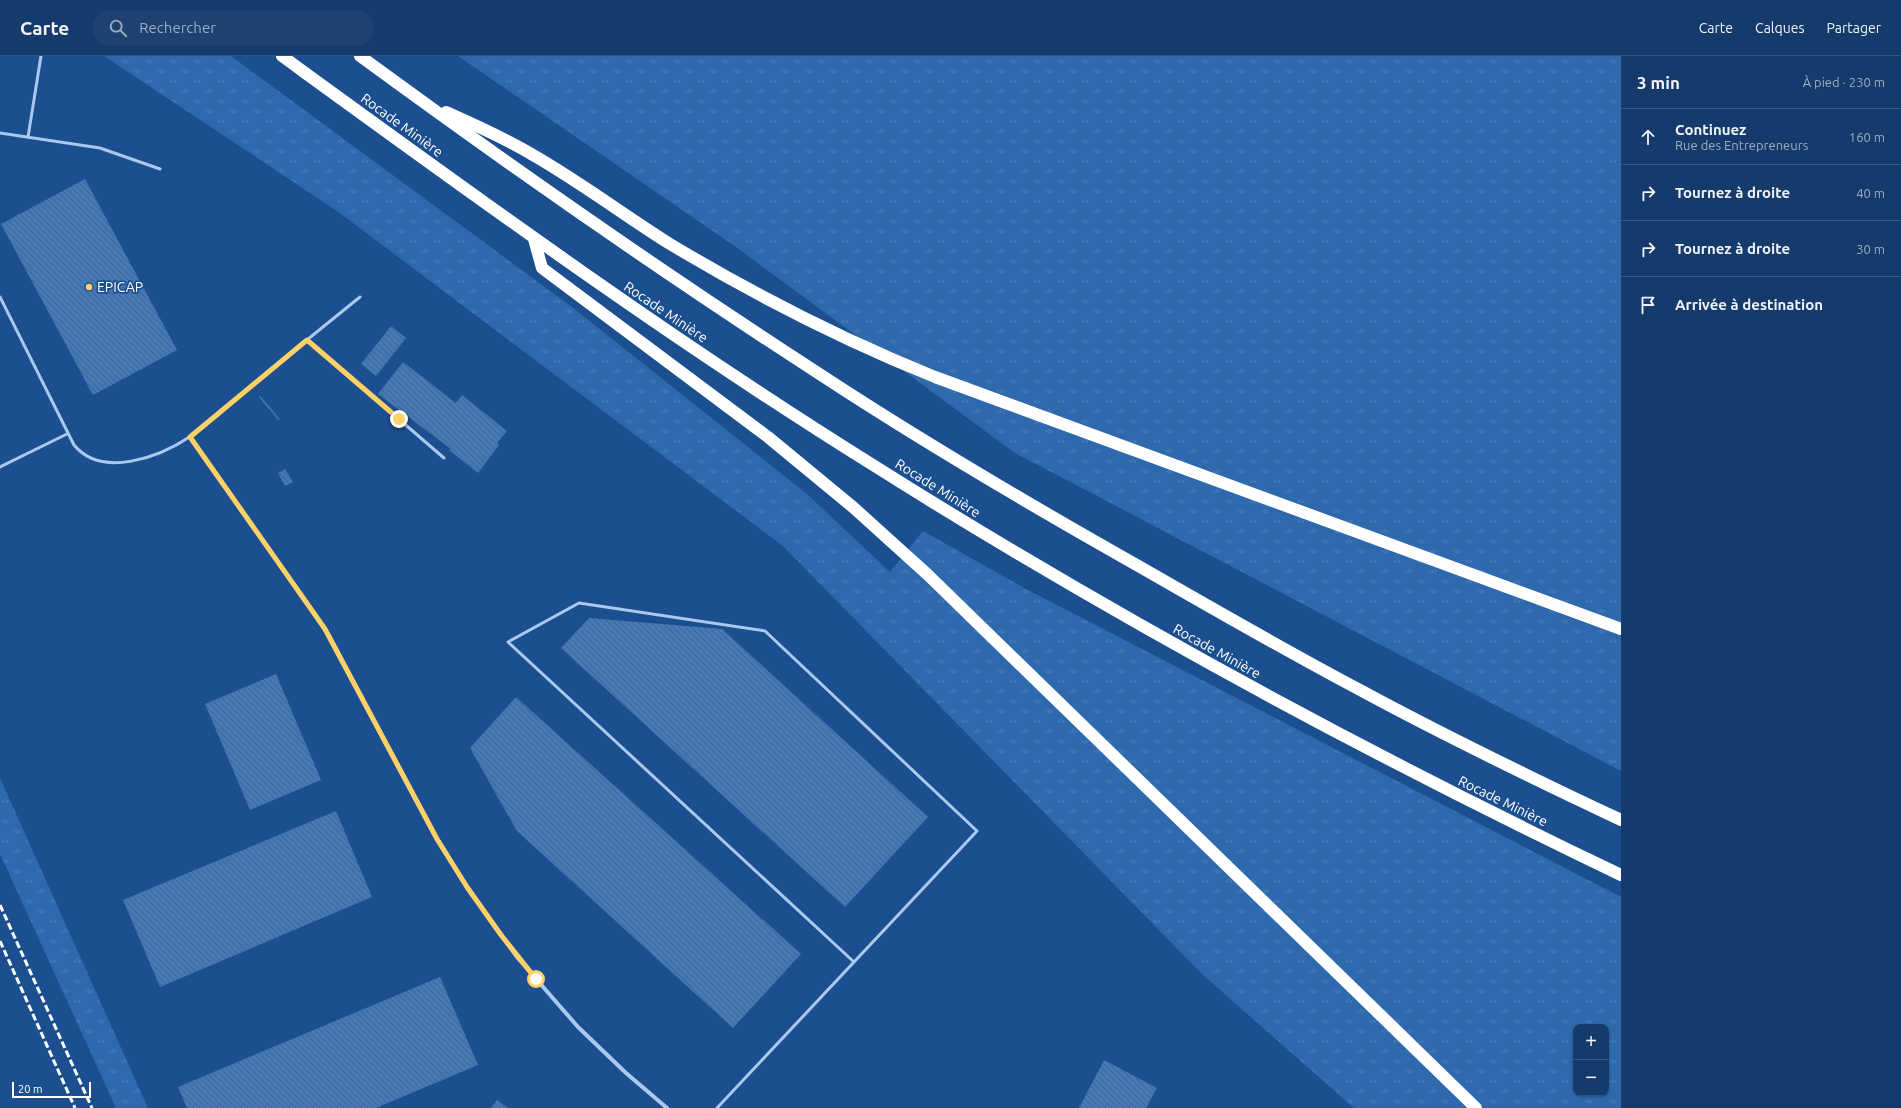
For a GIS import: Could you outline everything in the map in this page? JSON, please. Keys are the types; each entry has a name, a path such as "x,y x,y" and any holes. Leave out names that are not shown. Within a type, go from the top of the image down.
{"highway":[{"name":"Rocade Minière","path":"282,56 534,239 698,352 844,447 960,519 1091,597 1314,721 1454,793 1621,875"},
{"path":"360,56 515,168 647,260 808,366 1045,513 1225,616 1359,690 1504,764 1621,820"},
{"path":"421,101 512,143 643,227 737,282 800,317 879,354 943,380 1621,628"},
{"path":"534,239 542,268 768,437 854,508 927,574 1476,1108"}],"street":[{"path":"190,437 325,629 437,839 467,887 501,935 536,979 578,1027 622,1069 667,1108"}],"lane":[{"path":"28,137 41,56"},
{"path":"0,133 100,148 160,169"},
{"path":"0,297 67,434 81,454 90,459 117,463 130,462 156,454 190,437 360,297"},
{"path":"307,340 444,458"},
{"path":"0,467 67,434"},
{"path":"717,1108 977,831 765,631 579,603 508,642 854,962"}],"green space":[{"path":"104,56 231,56 572,307 807,494 890,572 923,531 1026,589 1621,897 1621,1108 1354,1108 1202,974 783,546 337,211"},
{"path":"458,56 1621,56 1621,771 1015,453 736,247"},
{"path":"0,778 148,1108 116,1108 0,854"}],"building":[{"name":"EPICAP","path":"85,179 177,350 93,395 1,224"},
{"path":"391,326 406,338 376,376 361,364"},
{"path":"403,362 456,403 462,395 507,431 497,443 499,445 478,473 449,450 451,449 378,394"},
{"path":"260,396 280,419 278,420 259,397"},
{"path":"285,469 293,482 285,486 278,473"},
{"path":"589,618 722,629 928,817 845,907 561,648"},
{"path":"276,674 321,780 250,810 205,704"},
{"path":"516,697 801,954 733,1028 517,831 470,748"},
{"path":"336,811 372,897 160,987 123,900"},
{"path":"440,977 478,1065 376,1108 187,1108 178,1087"},
{"path":"1104,1060 1157,1088 1146,1108 1079,1108"},
{"path":"497,1100 508,1108 491,1108"}],"railway":[{"path":"0,905 92,1108"},
{"path":"0,941 75,1108"}],"place":[{"name":"EPICAP","path":"89,287"}],"route":[{"path":"399,419 307,340 190,437 325,629 437,839 467,887 517,957 536,979"}]}
